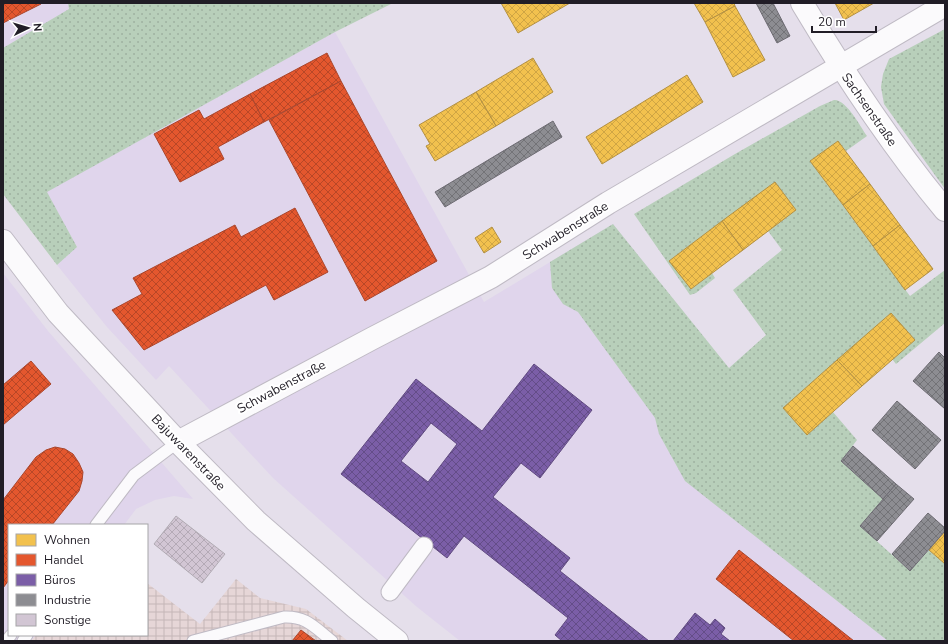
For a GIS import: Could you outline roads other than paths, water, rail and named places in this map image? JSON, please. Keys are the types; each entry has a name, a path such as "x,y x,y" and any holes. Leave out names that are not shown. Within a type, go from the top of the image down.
{"street":[{"name":"Sachsenstraße","path":"802,3 840,66 884,130 945,210"},
{"name":"Schwabenstraße","path":"178,442 491,276 608,203 945,5"},
{"name":"Bajuwarenstraße","path":"3,241 58,313 178,442 256,521 356,608 397,641"},
{"path":"390,592 424,546"}],"lane":[{"path":"97,524 134,475 178,442"},
{"path":"193,641 284,617 295,616 305,620 332,641"}]}
